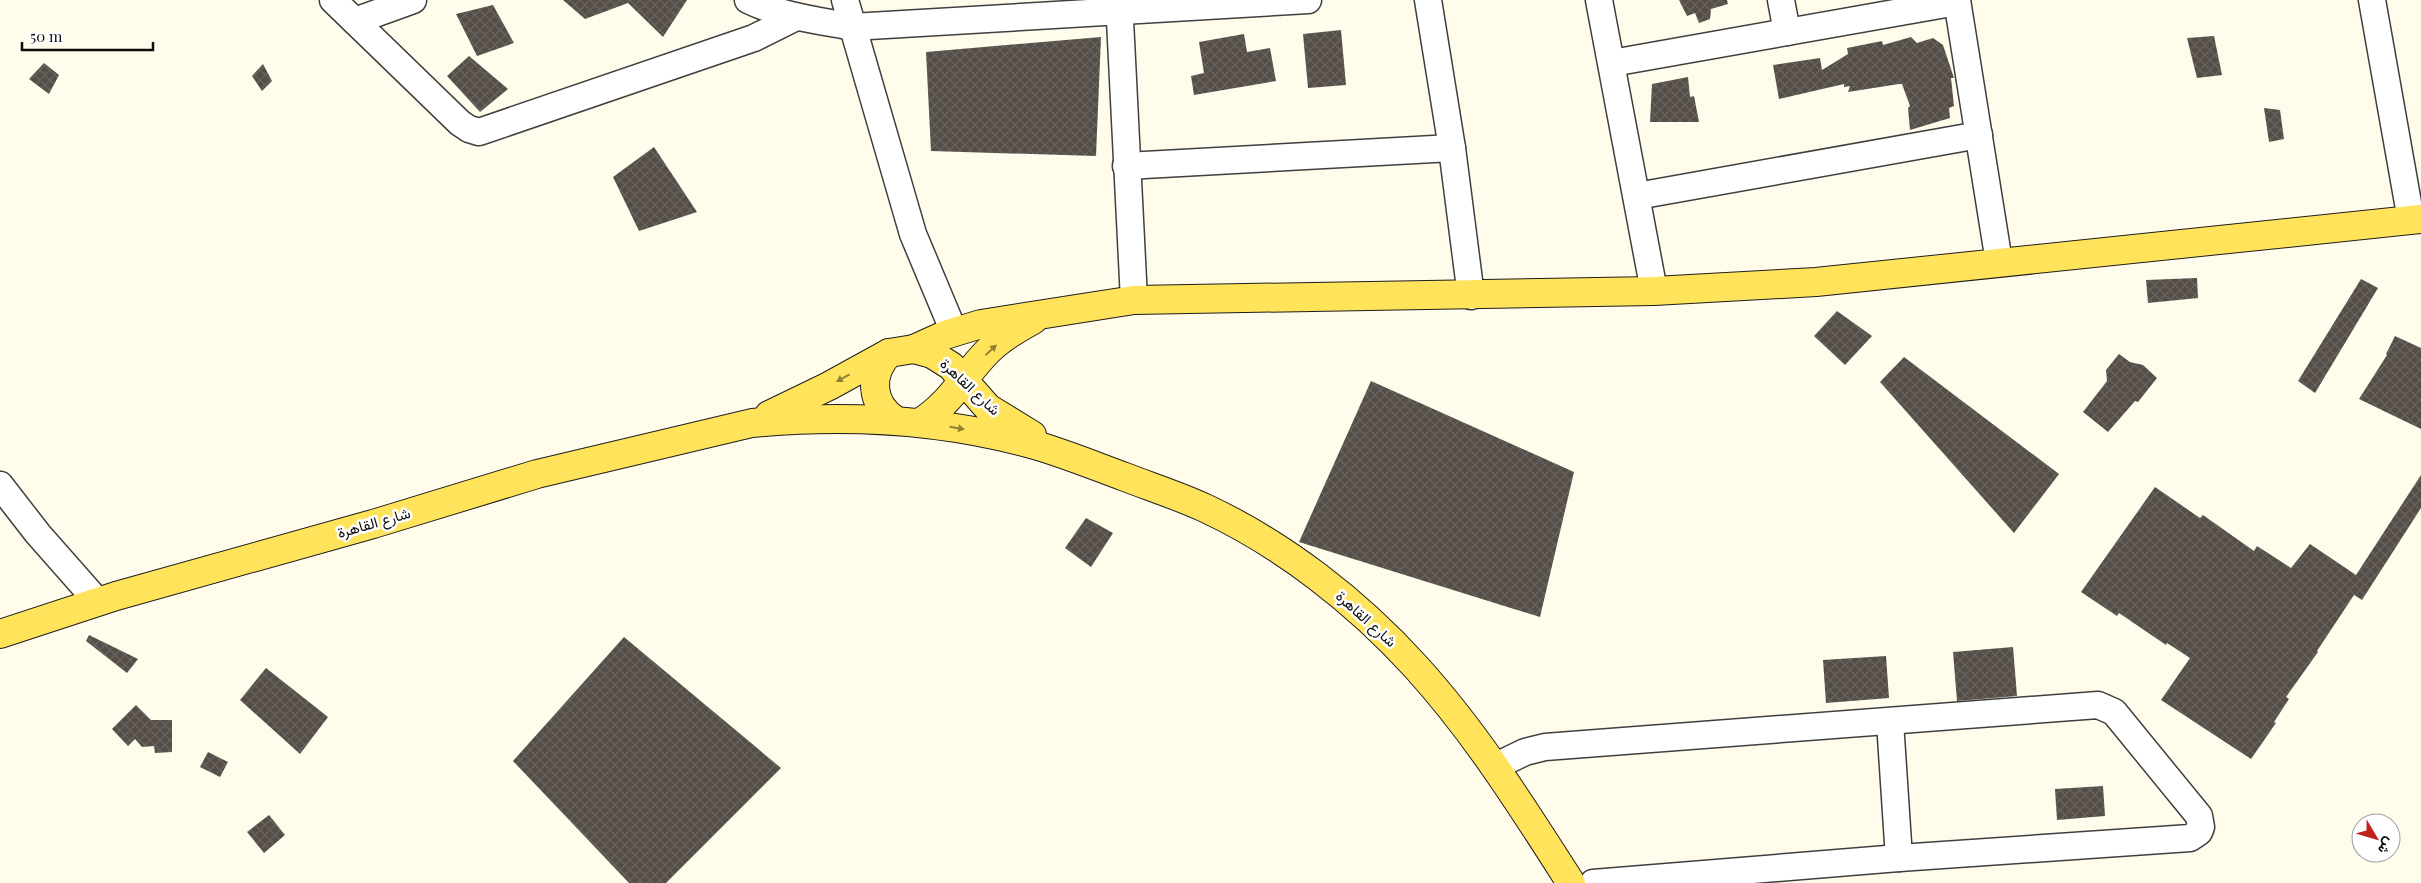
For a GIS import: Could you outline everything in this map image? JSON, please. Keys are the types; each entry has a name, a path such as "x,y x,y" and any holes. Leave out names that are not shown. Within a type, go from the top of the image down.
{"main road":[{"path":"1049,314 1018,329 987,352 965,381 940,408 908,421 888,415 878,401 874,384 878,367 901,351 981,324 1134,300 1471,296 1654,291 1816,282 2416,220"},
{"name":"شارع القاهرة","path":"752,423 901,351 942,360 965,381 980,400 998,415 1075,458"},
{"name":"شارع القاهرة","path":"0,634 98,602 373,524 537,474 752,423 824,418 908,421 999,436 1075,458 1211,511 1263,540 1330,586 1415,665 1450,706 1496,766 1571,883"}],"street":[{"path":"333,0 460,123 469,129 479,132 754,38 796,17"},
{"path":"355,21 413,0"},
{"path":"845,0 913,234 954,332"},
{"path":"762,3 796,17 852,26 1120,6 1308,0"},
{"path":"1428,0 1452,148 1471,296"},
{"path":"1599,0 1654,291"},
{"path":"1781,0 1787,32"},
{"path":"2372,0 2416,220"},
{"path":"1612,63 1957,1 1999,262"},
{"path":"1120,6 1126,166 1134,300"},
{"path":"1637,196 1979,135"},
{"path":"1126,166 1452,148"},
{"path":"0,485 38,534 98,602"},
{"path":"1496,766 1525,752 1546,747 1890,722 2088,705 2106,707 2120,718 2199,816 2201,821 2199,832 2190,838 1899,858 1593,883"},
{"path":"1890,722 1899,858"}],"building":[{"path":"563,0 687,0 663,37 628,3 585,19"},
{"path":"1679,0 1727,0 1728,4 1711,9 1710,19 1699,23 1695,13 1687,16"},
{"path":"493,5 514,43 477,56 456,14"},
{"path":"1341,30 1346,85 1308,88 1303,34"},
{"path":"1244,34 1247,52 1270,48 1276,81 1194,95 1191,76 1204,73 1199,42"},
{"path":"2214,36 2222,75 2197,78 2187,38"},
{"path":"1101,37 1096,156 931,151 926,52"},
{"path":"1911,37 1917,43 1933,38 1943,45 1954,78 1951,78 1954,106 1949,108 1950,118 1910,130 1908,108 1910,106 1902,84 1848,92 1850,86 1844,87 1844,84 1779,99 1773,65 1820,58 1822,70 1848,54 1847,48 1882,41 1883,45"},
{"path":"469,56 508,89 480,112 447,76"},
{"path":"44,63 59,75 49,94 29,79"},
{"path":"263,64 272,81 262,91 252,76"},
{"path":"1688,77 1690,97 1694,96 1699,122 1650,122 1652,84"},
{"path":"2264,108 2280,110 2284,139 2269,142"},
{"path":"654,147 697,212 639,231 613,177"},
{"path":"2197,278 2198,298 2148,303 2146,280"},
{"path":"2361,279 2378,288 2315,393 2298,381"},
{"path":"1837,311 1872,336 1845,365 1814,336"},
{"path":"2395,336 2421,348 2421,429 2359,399 2387,355"},
{"path":"2119,354 2130,362 2143,365 2157,378 2138,402 2135,401 2108,432 2083,412 2107,381 2106,370"},
{"path":"1904,357 2059,474 2014,533 1880,382"},
{"path":"1371,381 1574,472 1540,617 1299,542"},
{"path":"2421,475 2421,508 2362,600 2354,595 2318,652 2286,697 2289,699 2274,722 2276,723 2251,759 2161,700 2190,658 2167,643 2166,645 2119,613 2117,616 2081,592 2155,487 2200,518 2203,515 2254,551 2257,546 2291,568 2310,544 2356,575"},
{"path":"1086,518 1113,533 1091,567 1065,548"},
{"path":"89,635 138,659 127,673 86,641"},
{"path":"624,637 781,768 666,883 629,883 513,761"},
{"path":"2013,647 2017,696 1957,701 1953,652"},
{"path":"1886,656 1889,698 1826,703 1823,660"},
{"path":"266,668 328,717 300,754 240,700"},
{"path":"136,705 151,720 172,720 172,752 155,753 154,746 142,747 135,739 128,746 112,729"},
{"path":"208,752 228,762 220,777 200,767"},
{"path":"2103,786 2105,816 2057,820 2055,789"},
{"path":"269,815 285,835 264,853 247,832"}]}
